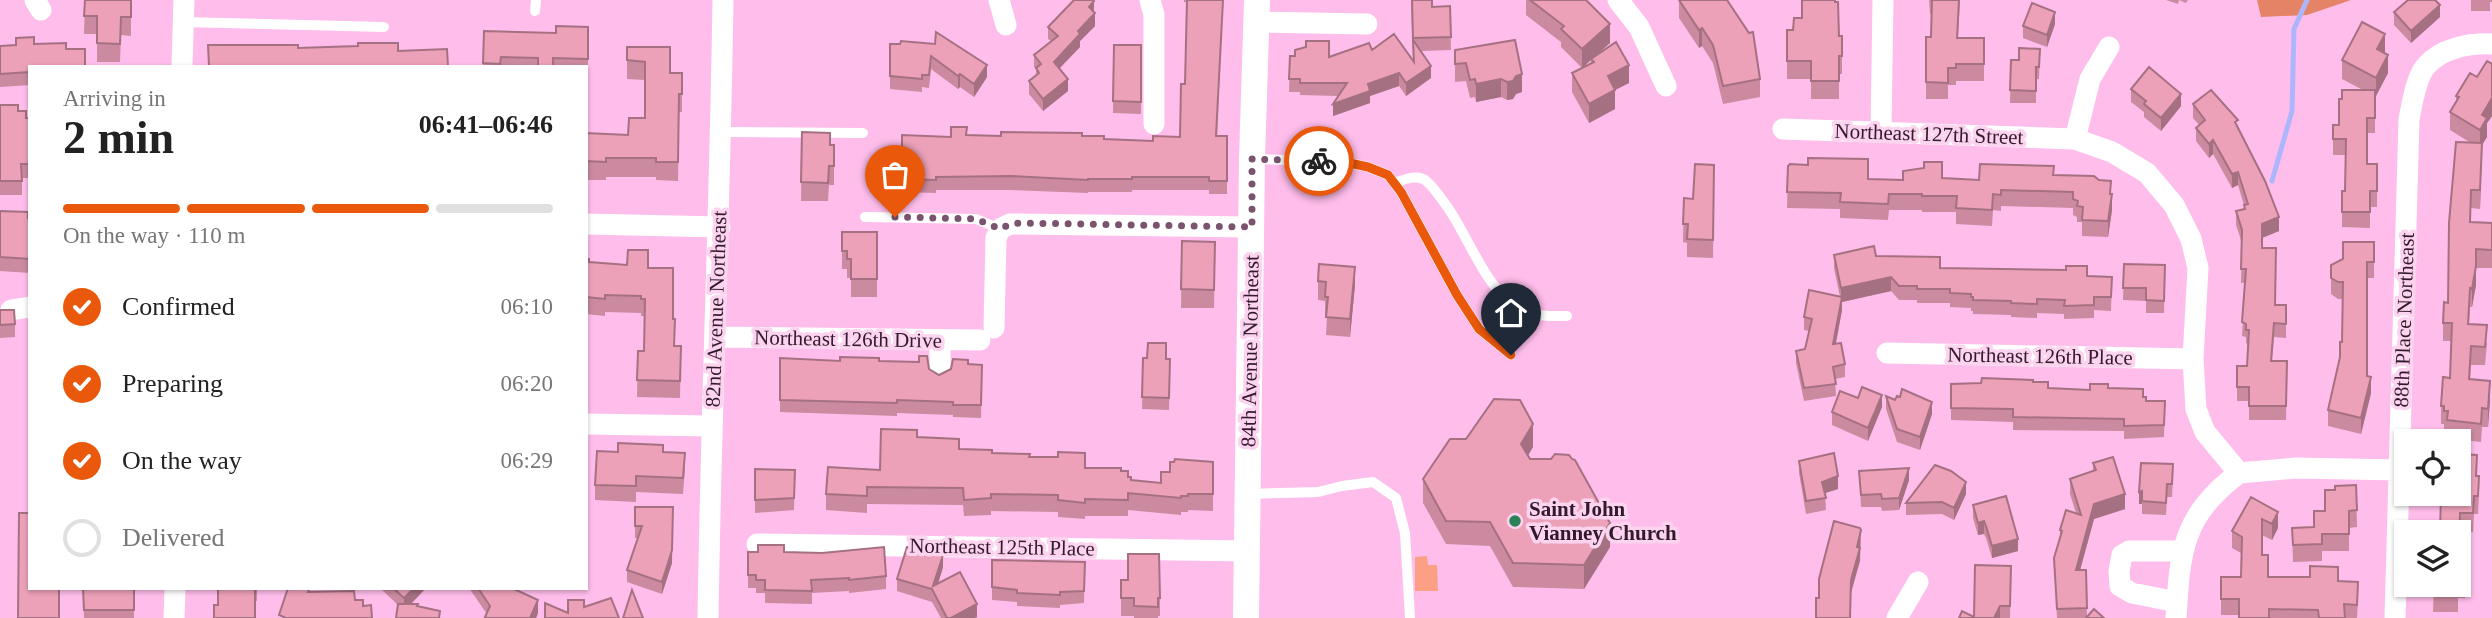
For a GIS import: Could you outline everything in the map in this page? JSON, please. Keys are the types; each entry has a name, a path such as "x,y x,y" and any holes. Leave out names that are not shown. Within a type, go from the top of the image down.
{"street":[{"path":"182,65 184,0"},
{"name":"82nd Avenue Northeast","path":"708,618 711,426 720,227 723,0"},
{"path":"999,0 1006,25"},
{"path":"1150,0 1154,15 1154,124"},
{"path":"1618,0 1640,27 1666,86"},
{"path":"1881,132 1883,0"},
{"path":"1257,11 1367,24"},
{"name":"84th Avenue Northeast","path":"1246,618 1252,159 1257,11"},
{"name":"88th Place Northeast","path":"2400,429 2409,119 2415,92 2425,66 2447,51 2474,43 2492,44"},
{"path":"2075,139 2090,79 2109,47"},
{"name":"Northeast 127th Street","path":"1783,129 2075,139 2112,152 2147,173 2174,205 2191,239 2198,268 2193,359 2196,409 2205,432 2239,473"},
{"path":"1000,229 1021,223 1252,227"},
{"path":"588,224 720,227"},
{"name":"Northeast 126th Drive","path":"715,337 940,340 987,334 996,239 1000,229"},
{"path":"940,340 940,374"},
{"name":"Northeast 126th Place","path":"1887,354 2193,359"},
{"path":"588,424 711,426"},
{"path":"2182,551 2129,551 2122,555 2120,586 2176,610 2182,551 2196,518 2214,492 2239,473 2296,468 2394,470"},
{"name":"88th Place Northeast","path":"2395,618 2398,506"},
{"name":"Northeast 125th Place","path":"757,544 1247,551"},
{"path":"1897,618 1917,582"},
{"path":"174,590 174,618"}],"lane":[{"path":"183,22 384,27"},
{"path":"721,132 863,133"},
{"path":"1252,159 1345,162 1388,175 1479,329 1511,355"},
{"path":"1394,183 1415,177 1424,180 1454,217 1501,295 1523,310 1541,316 1567,316"},
{"path":"865,216 976,219 1000,229"},
{"path":"1247,494 1318,492 1373,482 1396,498 1405,533 1410,618"}],"shaded area":[{"path":"2257,0 2351,0 2307,15 2261,17"},
{"path":"1427,556 1428,565 1437,565 1438,591 1415,591 1415,557"}],"building":[{"path":"85,0 131,0 131,17 121,17 120,44 97,43 97,16 84,16"},
{"path":"1074,0 1093,0 1089,7 1095,13 1054,62 1068,79 1043,99 1029,81 1039,73 1036,68 1041,64 1034,55 1058,36 1048,27"},
{"path":"1187,0 1223,0 1216,136 1227,136 1227,181 1209,181 1209,177 1088,180 1011,176 902,179 902,135 951,137 951,127 967,127 966,135 1001,136 1001,132 1082,133 1082,136 1104,136 1104,139 1153,141 1153,136 1180,137 1181,84 1185,84"},
{"path":"1412,0 1432,0 1432,7 1450,6 1451,37 1413,38"},
{"path":"1530,0 1586,0 1610,24 1582,49 1561,29 1564,26"},
{"path":"1679,0 1727,0 1749,33 1753,32 1760,79 1723,86 1713,45 1702,28 1699,30"},
{"path":"1802,0 1838,2 1839,36 1842,36 1839,81 1811,81 1811,61 1787,61 1787,30 1793,30 1794,18 1802,18"},
{"path":"1932,0 1959,0 1957,38 1984,38 1984,64 1956,64 1956,68 1948,68 1948,83 1926,82 1926,37 1931,37"},
{"path":"2408,0 2435,0 2440,5 2411,31 2394,12"},
{"path":"2032,3 2055,12 2047,35 2023,26"},
{"path":"2362,22 2385,34 2377,49 2388,55 2376,78 2342,60"},
{"path":"556,26 588,27 588,59 553,58 553,65 538,65 538,58 501,57 500,64 483,63 484,31 556,33"},
{"path":"936,32 987,65 974,84 931,56 929,75 922,75 922,79 890,76 890,44 900,44 901,41 935,44"},
{"path":"1394,34 1414,62 1413,40 1431,66 1406,83 1399,73 1368,84 1370,91 1333,104 1347,83 1300,83 1300,79 1289,79 1290,56 1295,56 1295,50 1306,47 1306,41 1329,41 1329,57 1369,43 1372,50"},
{"path":"34,37 34,44 66,43 66,49 85,49 85,65 28,65 28,72 0,74 0,46 16,45 16,38"},
{"path":"1515,40 1522,74 1516,76 1513,81 1501,79 1476,84 1475,79 1470,80 1466,63 1455,64 1455,50"},
{"path":"1616,42 1629,65 1608,76 1615,90 1589,104 1572,73 1594,62 1591,59"},
{"path":"358,43 398,43 398,51 447,49 448,65 209,65 208,45 298,45 298,48 358,46"},
{"path":"1114,45 1141,45 1141,102 1113,101"},
{"path":"627,47 670,47 670,73 682,73 678,162 656,162 656,158 606,158 606,162 588,161 588,133 628,135 629,118 645,118 645,62 627,60"},
{"path":"2019,48 2040,49 2039,67 2036,67 2036,91 2010,90 2011,60 2019,60"},
{"path":"2487,61 2492,64 2492,98 2482,115 2487,118 2480,130 2450,112 2470,73 2477,77"},
{"path":"2149,67 2181,94 2161,118 2131,89"},
{"path":"2211,90 2238,120 2235,122 2265,181 2279,217 2262,224 2262,248 2276,248 2275,305 2286,305 2286,324 2274,323 2271,361 2287,361 2286,406 2249,406 2249,387 2237,387 2237,366 2247,366 2249,330 2246,330 2246,324 2242,322 2246,269 2241,269 2242,230 2236,211 2245,209 2244,205 2248,204 2238,172 2232,174 2213,140 2209,144 2196,128 2205,120 2193,104"},
{"path":"2342,90 2375,90 2375,118 2367,118 2367,164 2377,164 2377,191 2370,191 2370,212 2342,212 2346,139 2333,139 2333,125 2339,125 2339,99 2342,99"},
{"path":"0,105 18,105 18,111 26,111 28,118 28,164 21,164 22,181 0,181"},
{"path":"802,132 830,133 830,145 834,145 834,166 829,166 828,183 801,182"},
{"path":"2456,142 2482,143 2480,190 2471,190 2470,222 2492,223 2492,250 2476,249 2468,324 2487,325 2485,347 2471,346 2469,379 2490,381 2488,409 2482,408 2481,424 2447,420 2448,411 2444,411 2444,406 2441,406 2443,377 2450,378 2452,323 2443,323 2444,302 2448,303 2449,223"},
{"path":"1808,158 1868,159 1868,179 1903,180 1903,171 1924,168 1924,162 1942,162 1942,178 1979,180 1980,164 2054,166 2053,175 2094,176 2099,180 2111,181 2108,221 2082,220 2083,207 2077,206 2078,201 2073,199 2073,192 2001,190 2001,195 1993,194 1992,210 1956,208 1957,196 1889,194 1888,204 1840,202 1841,193 1787,192 1788,166 1808,165"},
{"path":"1695,164 1714,165 1713,240 1687,239 1688,224 1683,224 1684,198 1693,199"},
{"path":"0,211 28,212 28,259 0,257"},
{"path":"842,232 877,232 877,279 851,279 851,259 847,259 847,251 842,251"},
{"path":"1182,241 1215,242 1214,290 1181,289"},
{"path":"2343,242 2374,242 2374,262 2367,262 2367,376 2371,377 2361,418 2328,410 2342,342 2343,282 2331,278 2331,265 2343,259"},
{"path":"1874,246 1876,256 1940,257 1940,268 2066,270 2066,266 2087,266 2087,276 2112,277 2111,297 2094,297 2094,305 2064,306 2065,300 2037,299 2037,304 1973,300 1971,294 1950,293 1950,289 1899,286 1891,277 1841,288 1834,255"},
{"path":"628,250 648,250 648,268 673,268 674,346 681,346 680,381 637,380 638,351 644,351 645,299 641,299 641,296 605,295 605,299 588,297 588,259 589,262 627,265"},
{"path":"1319,264 1355,267 1350,319 1326,317 1328,297 1325,297 1326,282 1318,281"},
{"path":"2124,264 2165,265 2164,301 2146,300 2146,288 2123,288"},
{"path":"1809,290 1842,297 1833,344 1841,343 1845,364 1833,367 1836,384 1804,388 1796,351 1805,349 1812,319 1804,317"},
{"path":"0,310 14,310 15,324 0,325"},
{"path":"1148,343 1166,343 1166,359 1170,359 1169,398 1142,397 1143,358 1147,358"},
{"path":"919,356 927,356 929,369 939,375 951,369 953,359 982,365 981,405 897,400 897,403 780,400 780,358 840,361 840,357 879,358 879,361 919,362"},
{"path":"1982,378 2048,382 2048,388 2090,390 2090,384 2108,384 2108,388 2143,389 2146,401 2165,401 2164,425 2124,426 2124,419 2013,417 2013,409 1951,408 1951,384 1981,383"},
{"path":"1862,387 1882,395 1868,428 1832,412 1840,391 1858,398"},
{"path":"1902,389 1932,402 1920,437 1897,429 1886,396 1895,400 1897,396 1900,397"},
{"name":"Saint John Vianney Church","path":"1494,399 1520,400 1533,424 1521,444 1530,459 1551,459 1555,454 1569,455 1575,460 1610,523 1584,565 1513,563 1490,522 1446,521 1423,479 1450,439 1466,439"},
{"path":"881,429 917,430 917,437 959,439 959,449 992,450 992,453 1058,457 1058,452 1085,453 1085,468 1121,468 1121,471 1128,471 1131,480 1161,483 1161,472 1170,472 1170,462 1175,459 1213,462 1213,494 1188,494 1181,498 1128,493 1128,500 1085,499 1085,503 1058,500 1058,495 991,494 991,498 964,500 963,488 867,487 867,496 826,494 828,467 880,470"},
{"path":"618,443 663,445 663,452 685,453 683,478 636,476 636,486 595,485 597,451 618,452"},
{"path":"1834,453 1838,476 1822,482 1826,498 1806,501 1799,461"},
{"path":"2471,455 2477,455 2478,496 2474,496 2473,513 2460,513 2460,520 2440,520 2441,506 2471,506"},
{"path":"2113,457 2125,494 2094,504 2076,570 2086,570 2087,608 2057,609 2054,558 2062,531 2060,530 2066,510 2081,515 2070,479 2096,470 2093,463"},
{"path":"2141,463 2173,464 2172,484 2167,484 2166,503 2142,501 2142,491 2139,492"},
{"path":"1935,465 1951,471 1966,482 1954,508 1942,502 1906,503"},
{"path":"1909,468 1899,498 1882,499 1881,494 1861,495 1859,471"},
{"path":"755,469 795,470 794,498 755,500"},
{"path":"2356,485 2357,510 2349,511 2349,534 2322,534 2322,544 2293,545 2292,528 2314,527 2314,511 2325,511 2325,490 2335,490 2335,486"},
{"path":"2006,496 2018,539 1992,546 1984,521 1978,523 1973,505"},
{"path":"2251,497 2278,512 2272,524 2262,519 2262,555 2268,555 2268,577 2310,577 2310,566 2338,567 2338,581 2358,582 2357,605 2344,604 2345,618 2319,618 2318,610 2269,609 2269,618 2239,618 2239,599 2221,599 2221,577 2241,577 2242,537 2232,531"},
{"path":"635,507 673,507 672,550 662,582 627,570 642,526 635,526"},
{"path":"19,513 28,513 28,590 59,590 59,618 18,618"},
{"path":"1834,521 1861,530 1857,547 1860,548 1851,580 1850,618 1816,618 1819,579"},
{"path":"758,545 784,545 784,552 822,553 884,547 886,576 811,580 812,591 765,590 765,580 756,580 756,575 748,575 748,552 758,552"},
{"path":"907,547 922,547 943,555 933,586 960,572 977,604 947,618 932,589 897,579"},
{"path":"1128,554 1159,554 1158,607 1134,606 1134,598 1121,598 1121,580 1128,580"},
{"path":"992,560 1085,562 1084,591 1060,592 1060,595 1017,593 1017,590 992,587"},
{"path":"1975,565 2011,566 2010,606 2000,606 1994,618 1959,618 1962,611 1974,617"},
{"path":"83,590 134,590 134,610 84,610"},
{"path":"218,590 255,590 255,618 214,618 214,605 218,605"},
{"path":"287,590 354,591 355,600 363,600 363,606 371,605 372,618 286,618 279,615"},
{"path":"395,590 412,590 404,598"},
{"path":"479,590 516,590 538,600 530,618 487,618 485,617 490,606"},
{"path":"632,590 643,618 623,618"},
{"path":"611,598 619,618 545,618 545,603 568,613 568,600 584,600 584,607"},
{"path":"398,604 418,604 417,606 440,611 439,618 396,618"},
{"path":"2094,609 2104,618 2086,618"}],"waterway":[{"path":"2272,181 2292,111 2294,29 2307,0"}],"way so far":[{"path":"895,217 976,219 1000,229 1021,223 1252,227 1252,159 1319,161"}],"place":[{"name":"Saint John Vianney Church","path":"1515,521"}],"route":[{"path":"1319,161 1345,162 1388,175 1401,192 1457,295 1479,329 1511,355"}]}
